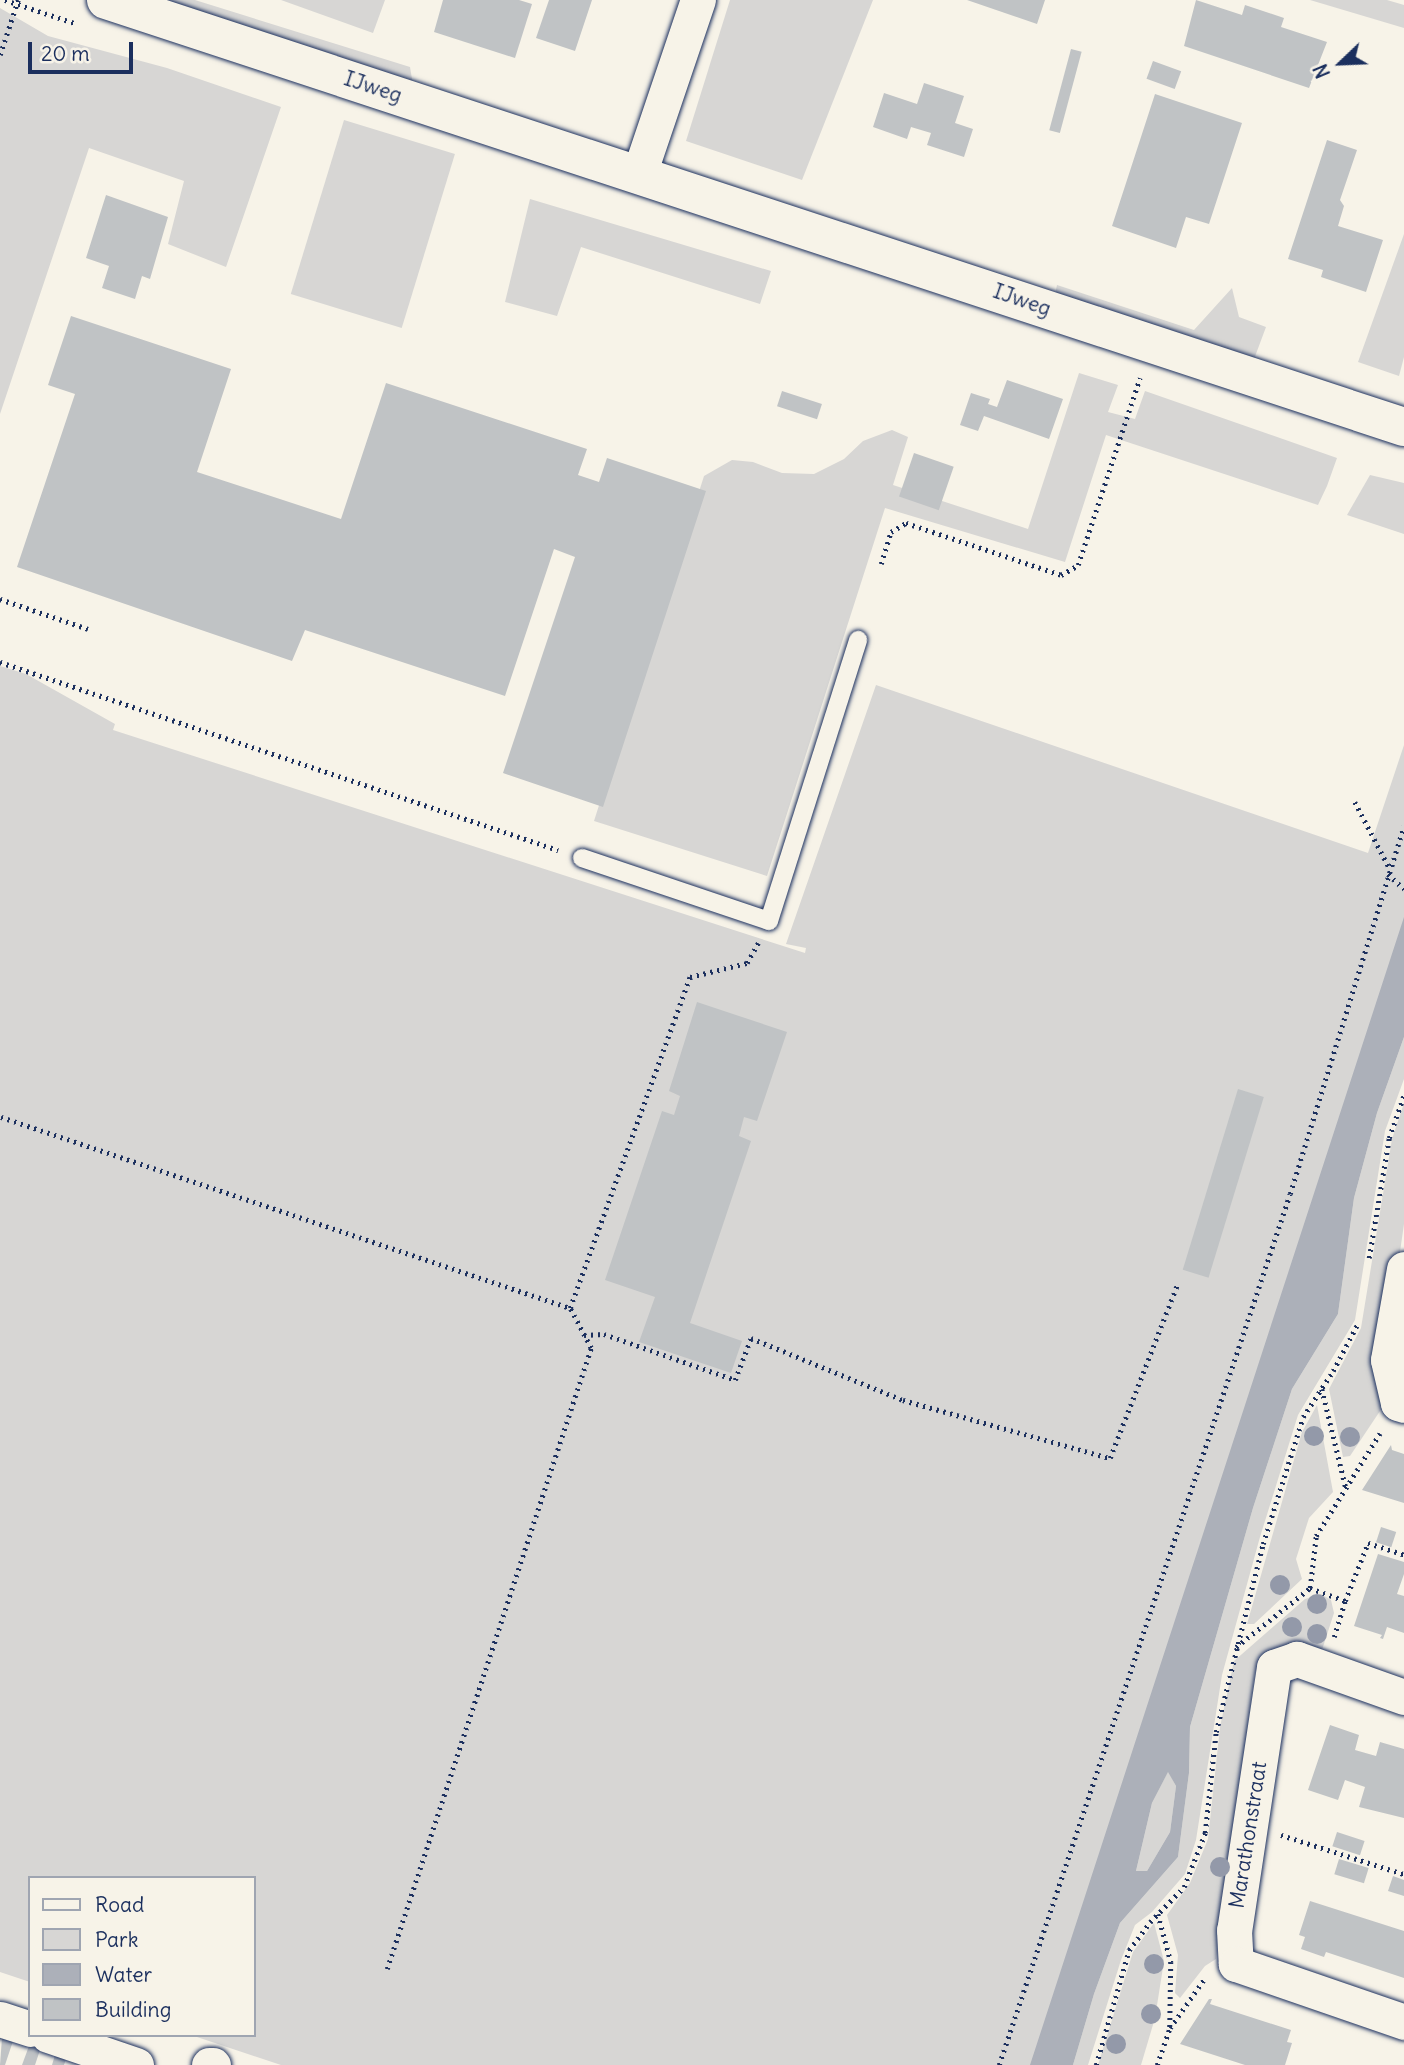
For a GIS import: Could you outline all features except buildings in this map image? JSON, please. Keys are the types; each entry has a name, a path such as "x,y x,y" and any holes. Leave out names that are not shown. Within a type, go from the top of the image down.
{"street":[{"name":"IJweg","path":"106,0 1404,427"},
{"path":"639,174 698,0"},
{"path":"1401,1404 1388,1360 1404,1269"},
{"name":"Marathonstraat","path":"1236,1964 1234,1930 1274,1667 1297,1659 1404,1697"},
{"path":"1236,1964 1404,2022"},
{"path":"0,2019 28,2028"},
{"path":"54,2037 136,2065"}],"lane":[{"path":"582,858 769,921 858,640"}],"path":[{"path":"0,55 18,0"},
{"path":"881,564 891,532 906,523 1061,575 1078,565 1151,344"},
{"path":"0,599 88,629"},
{"path":"0,662 582,858"},
{"path":"1355,802 1390,868"},
{"path":"999,2065 1290,1194 1404,826"},
{"path":"1388,874 1404,889"},
{"path":"570,1308 690,977 747,963 769,921"},
{"path":"1368,1261 1389,1138 1404,1095"},
{"path":"1,1117 570,1308 591,1348 387,1969"},
{"path":"584,1335 604,1334 735,1380 751,1338 903,1400 1110,1458 1178,1283"},
{"path":"1096,2065 1129,1950 1184,1887 1205,1833 1216,1732 1235,1648 1303,1417 1322,1389 1357,1324 1359,1311"},
{"path":"1322,1389 1346,1489"},
{"path":"1235,1648 1310,1588 1316,1536 1401,1404"},
{"path":"1310,1588 1345,1601 1368,1543 1404,1555"},
{"path":"1250,1825 1404,1874"},
{"path":"1158,1914 1171,1962 1170,2028"},
{"path":"1157,2065 1170,2028 1211,1969 1236,1964"}],"green space":[{"path":"118,0 195,0 410,67 415,97"},
{"path":"281,0 385,0 373,33"},
{"path":"730,0 873,0 802,180 686,141"},
{"path":"1310,0 1387,0 1404,5 1404,28"},
{"path":"0,8 48,36 167,68 281,107 226,267 168,244 184,181 89,148 0,414"},
{"path":"344,120 455,154 402,328 291,294"},
{"path":"530,199 771,271 760,304 581,247 557,316 505,302"},
{"path":"1404,234 1404,357 1399,376 1358,362"},
{"path":"1057,285 1194,330 1232,288 1239,317 1266,327 1250,370 1053,304"},
{"path":"1079,373 1118,385 1108,412 1135,419 1145,391 1337,458 1318,505 1106,435 1065,562 885,508 767,876 594,821 704,476 732,460 753,462 782,473 814,474 844,459 863,441 892,430 908,437 893,485 1028,529"},
{"path":"1370,475 1404,483 1404,534 1347,515"},
{"path":"0,666 26,674 115,724 113,730 805,953 806,948 786,944 876,685 1368,853 1404,745 1404,932 1043,2065 281,2065 197,2037 256,2037 256,1876 28,1876 28,1981 0,1972"},
{"path":"1404,1037 1404,1079 1385,1131 1355,1320 1298,1415 1260,1537 1222,1675 1196,1840 1185,1874 1152,1912 1135,1925 1121,1960 1088,2065 1073,2065 1094,1994 1120,1923 1178,1857 1189,1773 1190,1727 1253,1508 1292,1389 1338,1314 1354,1198 1377,1113"},
{"path":"1404,1103 1404,1224 1387,1343 1382,1408 1350,1456 1343,1457 1329,1389 1361,1328 1392,1139"},
{"path":"1317,1405 1333,1492 1309,1518 1296,1559 1302,1579 1254,1624 1247,1624 1302,1432"},
{"path":"1321,1594 1331,1600 1334,1613 1321,1653 1270,1652 1255,1672 1216,1959 1205,1966 1180,1998 1175,1993 1178,1955 1167,1915 1190,1883 1208,1839 1220,1727 1234,1661 1305,1599"},
{"path":"1168,1771 1176,1786 1170,1832 1147,1871 1136,1871 1152,1803"},
{"path":"1154,1923 1164,1961 1155,2018 1141,2065 1098,2065 1133,1952"}],"water":[{"path":"1404,917 1404,1037 1377,1113 1354,1198 1338,1314 1292,1389 1253,1508 1190,1727 1189,1773 1178,1857 1120,1923 1094,1994 1073,2065 1030,2065","holes":["1168,1772 1176,1786 1170,1832 1147,1871 1136,1871 1152,1803"]}]}
